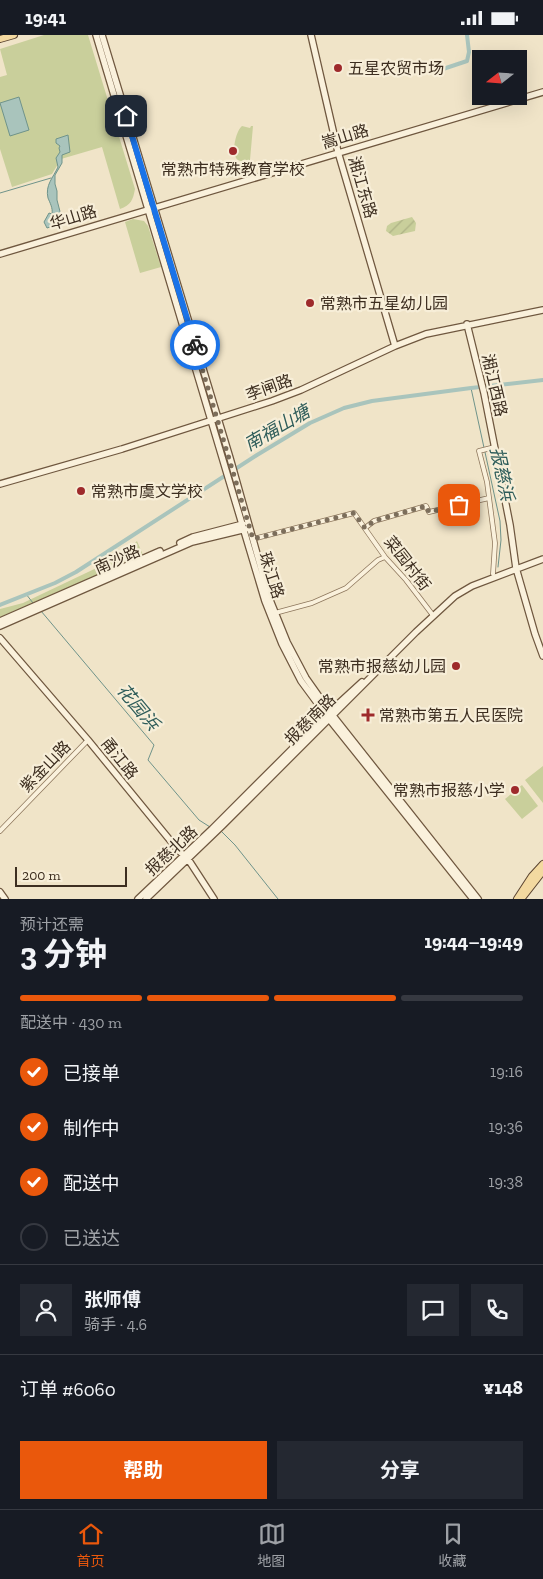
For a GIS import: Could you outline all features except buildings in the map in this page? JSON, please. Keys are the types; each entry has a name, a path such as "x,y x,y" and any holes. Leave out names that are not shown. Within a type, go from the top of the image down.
{"main road":[{"path":"0,39 14,35"},
{"path":"517,899 532,876 543,864"},
{"path":"522,899 543,871"}],"street":[{"name":"珠江路","path":"96,35 152,208"},
{"name":"珠江路","path":"102,35 227,459 265,601 282,644 301,681 478,899"},
{"name":"湘江东路","path":"311,35 338,153 395,346"},
{"name":"嵩山路","path":"152,208 543,91"},
{"name":"华山路","path":"0,253 152,208"},
{"name":"李闸路","path":"0,484 122,449 301,390 395,346 426,334 467,324 543,310"},
{"name":"湘江西路","path":"467,324 484,393 489,449 510,525 516,569 534,634 543,656"},
{"path":"489,449 479,451 489,498 495,543 493,574"},
{"name":"菜园村街","path":"365,528 374,521 426,506 429,512 489,498"},
{"name":"菜园村街","path":"253,539 354,513 385,557 406,580 432,614"},
{"name":"珠江路","path":"245,526 253,539 275,613 286,642 306,678 330,716 473,899"},
{"name":"南沙路","path":"0,626 101,576 193,537 245,526"},
{"path":"275,613 312,603 346,587 378,559 385,557"},
{"name":"报慈南路","path":"330,716 455,595 472,586 543,559"},
{"name":"报慈南路","path":"222,823 456,591 493,574 516,569"},
{"name":"南沙路","path":"0,621 38,607"},
{"name":"甬江路","path":"0,638 88,740 178,850 186,857 214,899"},
{"name":"紫金山路","path":"0,831 88,740"},
{"name":"报慈北路","path":"138,899 222,823"},
{"name":"报慈北路","path":"146,899 186,857"},
{"path":"0,893 5,899"}],"green space":[{"path":"44,35 88,35 135,189 131,202 127,206 120,209 102,147 61,159 52,174 12,187 0,149 0,77 7,75 0,49"},
{"path":"242,126 250,128 253,126 250,160 239,161 234,153 234,148 236,137"},
{"path":"412,217 416,223 415,231 393,236 386,231 387,226 391,223"},
{"path":"133,219 144,221 148,226 161,267 140,273 125,222"},
{"path":"137,541 143,555 0,617 0,609 23,603 107,563 112,556 126,551"},
{"path":"543,766 543,803 525,780"},
{"path":"522,785 538,806 522,819 505,799"}],"water":[{"path":"19,97 29,130 10,136 0,103"},
{"path":"68,135 70,152 62,155 62,163 55,175 57,200 63,223 47,228 44,222 49,213 52,214 52,212 47,193 50,182 58,167 56,158 60,152 60,146 56,143 56,139"}],"waterway":[{"path":"443,69 467,61 469,52 467,35"},
{"path":"0,193 51,178"},
{"name":"南福山塘","path":"0,605 55,583 76,572 257,455 310,423 344,408 372,401 543,380"},
{"name":"报慈浜","path":"471,388 500,521 501,540 498,567"},
{"name":"花园浜","path":"26,594 33,603"},
{"name":"花园浜","path":"41,611 154,745 148,760 199,820 210,827"},
{"name":"花园浜","path":"221,831 235,845 278,899"}],"way so far":[{"path":"195,345 253,539 354,513 365,528 374,521 426,506 429,512 459,505"}],"place":[{"name":"五星农贸市场","path":"338,68"},
{"name":"常熟市特殊教育学校","path":"233,151"},
{"name":"常熟市五星幼儿园","path":"310,303"},
{"name":"常熟市虞文学校","path":"81,491"},
{"name":"常熟市报慈幼儿园","path":"456,666"},
{"name":"常熟市第五人民医院","path":"368,715"},
{"name":"常熟市报慈小学","path":"515,790"}],"route":[{"path":"126,116 195,345"}]}
